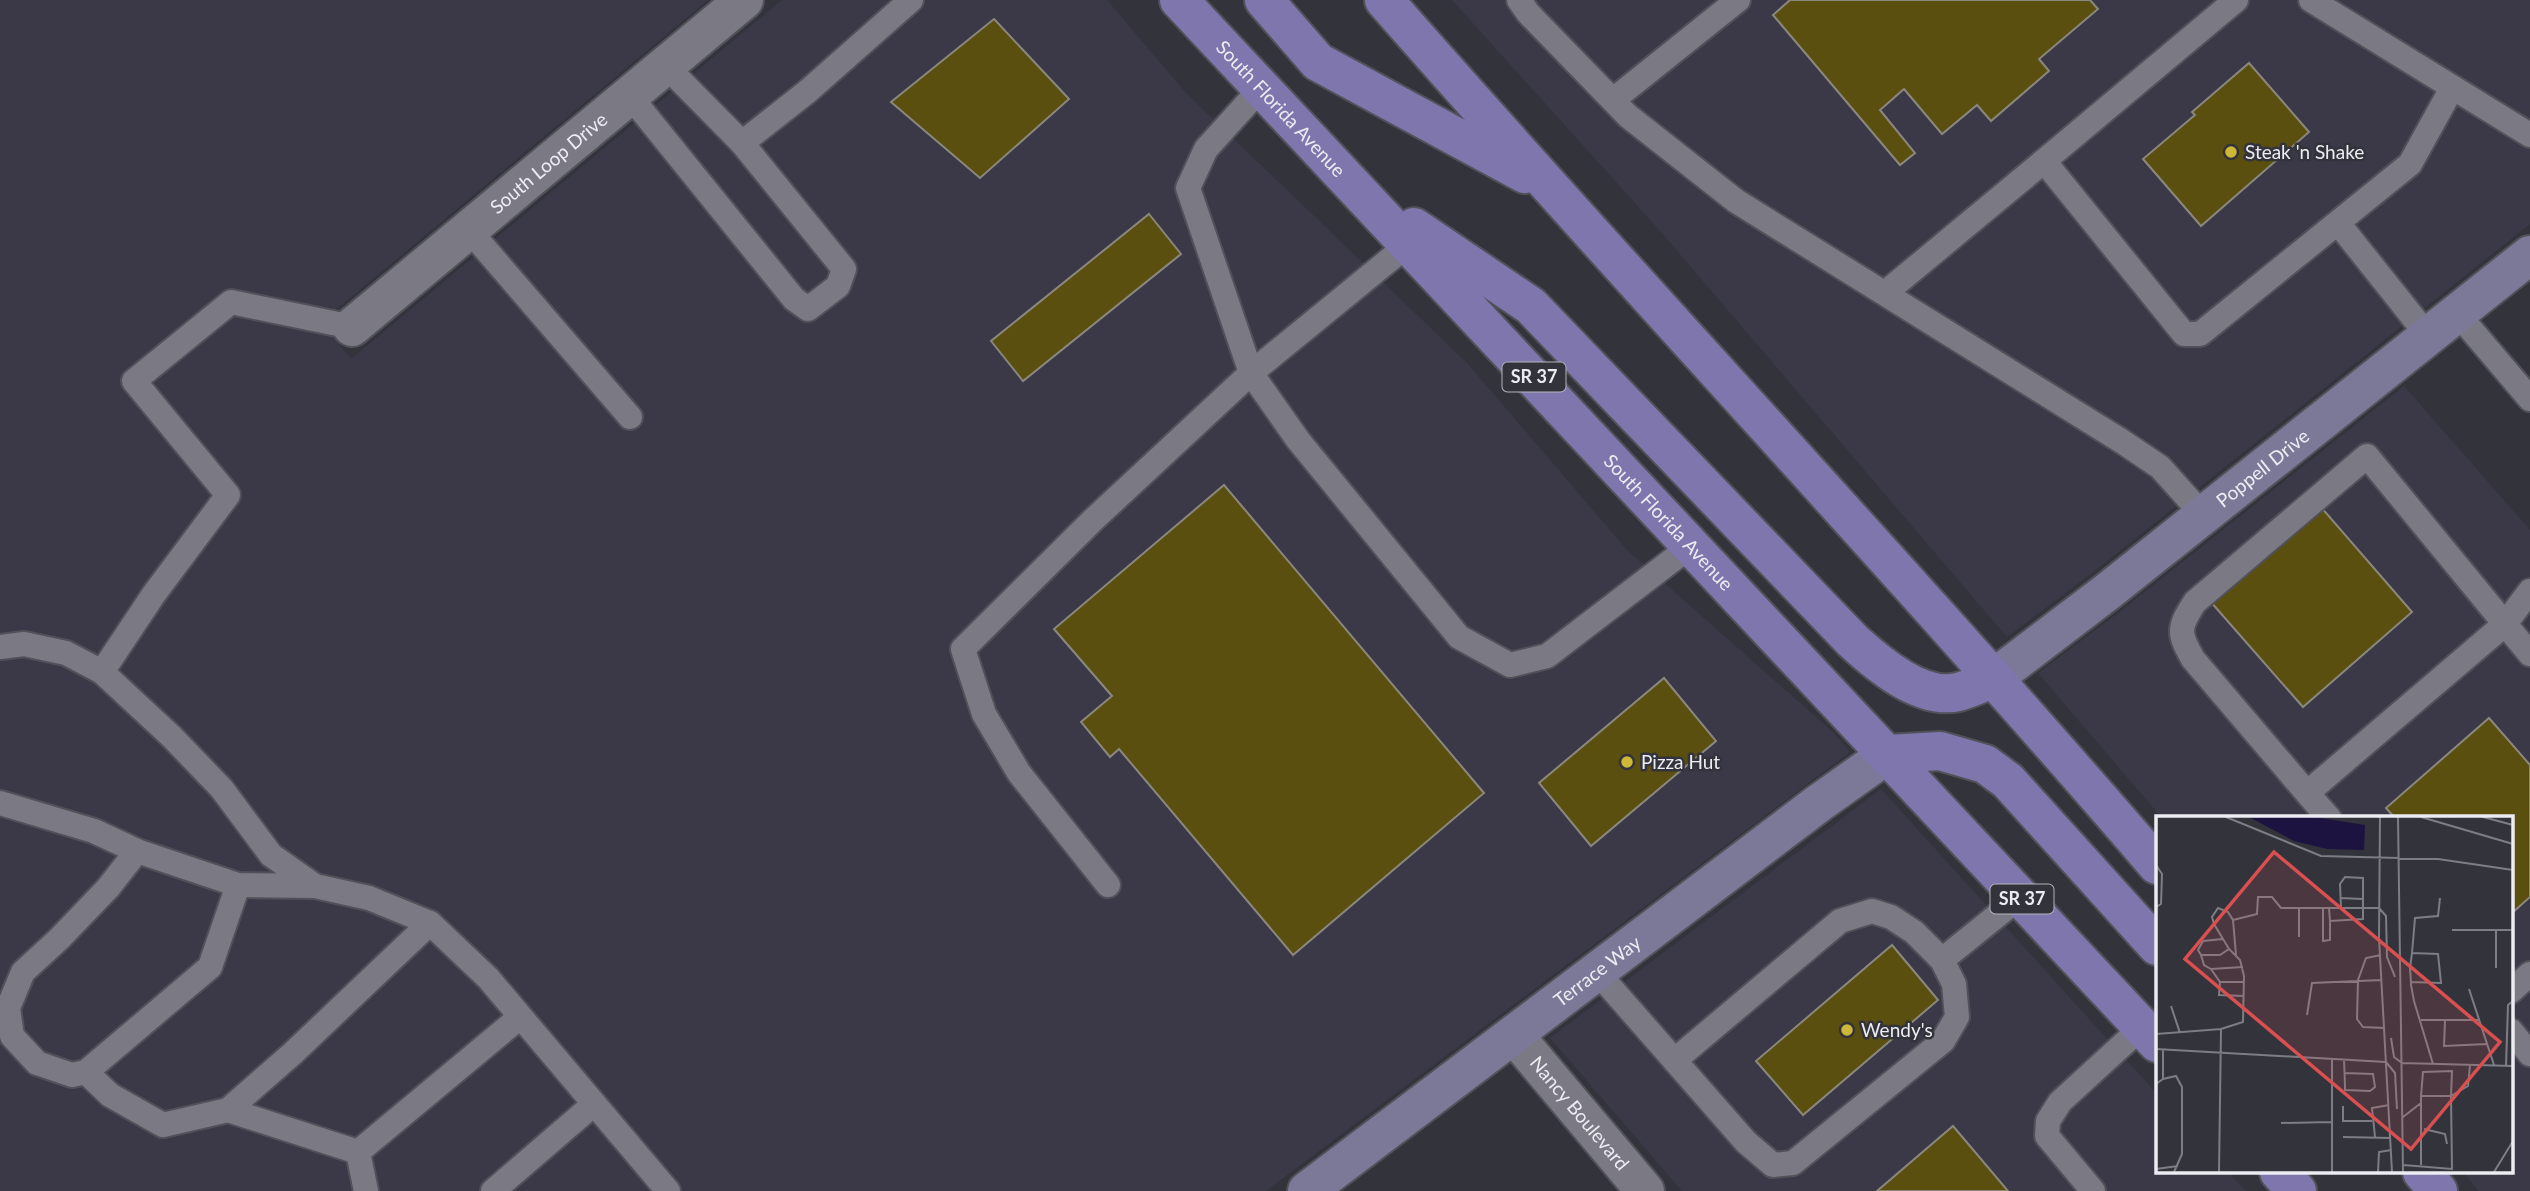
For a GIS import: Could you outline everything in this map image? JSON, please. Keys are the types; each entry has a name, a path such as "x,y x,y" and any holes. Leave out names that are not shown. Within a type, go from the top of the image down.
{"main road":[{"name":"South Florida Avenue","path":"1179,0 1410,243 2150,1035"},
{"path":"1264,0 1318,62 1548,187"},
{"path":"1384,0 1548,187 1993,678 2156,864"},
{"path":"1361,192 1531,306 1884,669 1911,683 1936,691 1955,693 1993,678"},
{"path":"1888,754 1940,751 1985,764 2008,781 2156,945"},
{"path":"2281,1174 2297,1191"},
{"path":"2424,1174 2438,1191"}],"street":[{"name":"South Loop Drive","path":"352,327 744,0"},
{"name":"Poppell Drive","path":"1993,678 2530,255"},
{"name":"Terrace Way","path":"1307,1191 1819,803 1888,754"},
{"name":"Nancy Boulevard","path":"1514,1035 1645,1191"}],"lane":[{"path":"742,144 808,91 911,0"},
{"path":"1519,0 1528,13 1628,116 1736,201 2160,467 2203,515"},
{"path":"1613,100 1738,0"},
{"path":"1885,293 2236,0"},
{"path":"2311,0 2530,135"},
{"path":"630,96 794,299 808,309 838,286 844,269 742,144 666,66"},
{"path":"1262,87 1206,149 1188,188 1251,373 1298,440 1459,637 1510,664 1547,656 1692,545"},
{"path":"2044,161 2184,334 2200,334 2410,164 2452,88"},
{"path":"2338,223 2428,336"},
{"path":"469,230 630,417"},
{"path":"1108,885 1019,773 984,714 963,649 1093,520 1251,373 1410,243"},
{"path":"102,672 154,594 228,495 134,381 231,302 352,327"},
{"path":"2458,313 2530,399"},
{"path":"2327,816 2193,659 2182,640 2183,620 2195,602 2367,456 2530,654"},
{"path":"2307,793 2505,624 2530,591"},
{"path":"0,647 24,644 66,653 102,672 172,737 222,789 271,855 315,886"},
{"path":"0,803 94,831 137,851 238,885 315,886 369,898 430,923 488,978 668,1191"},
{"path":"137,851 100,897 60,939 23,972 8,1008 12,1036 37,1063 72,1075 86,1072 210,967 238,885"},
{"path":"1942,960 2020,897"},
{"path":"1597,972 1746,1142 1773,1165 1793,1163 1943,1041 1957,1017 1954,985 1942,960 1914,932 1891,917 1872,911 1840,921 1675,1060"},
{"path":"86,1072 110,1096 163,1125 228,1110 292,1054 430,923"},
{"path":"2512,992 2530,974"},
{"path":"2512,993 2530,994"},
{"path":"358,1152 520,1017"},
{"path":"2512,1032 2530,1054"},
{"path":"2093,1191 2047,1136 2048,1121 2060,1102 2150,1035"},
{"path":"493,1191 594,1104"},
{"path":"228,1110 358,1152"},
{"path":"358,1152 366,1191"}],"shaded area":[{"path":"0,0 708,0 321,322 351,359 782,0 1107,0 1186,93 1467,363 1627,550 1833,732 1850,752 1266,1191 0,1191"},
{"path":"1452,0 2530,0 2530,224 2092,573 2007,637 1661,232"},
{"path":"2404,386 2530,530 2530,1191 2479,1191 2465,1174 2512,1174 2512,816 2160,816 2038,673 2122,610"},
{"path":"1881,789 2156,1093 2156,1174 2230,1174 2246,1191 1682,1191 1550,1038"}],"building":[{"path":"1790,0 2090,0 2098,9 2039,59 2049,71 1991,121 1977,105 1942,134 1904,89 1880,110 1915,153 1900,165 1773,15"},
{"path":"994,19 1069,99 980,178 891,102"},
{"path":"2249,63 2309,132 2201,226 2143,159 2195,115 2192,112"},
{"path":"1149,214 1181,254 1023,381 991,341"},
{"path":"1224,485 1484,793 1293,955 1119,749 1110,757 1081,722 1112,696 1054,629"},
{"path":"2320,506 2412,612 2303,707 2210,601"},
{"name":"Pizza Hut","path":"1664,678 1716,741 1591,846 1539,783"},
{"path":"2489,718 2530,765 2530,897 2512,913 2512,816 2393,816 2386,808"},
{"name":"Wendy's","path":"1892,945 1938,1000 1803,1115 1756,1061"},
{"path":"1953,1126 2008,1191 1877,1191"}],"place":[{"name":"Steak 'n Shake","path":"2231,152"},
{"name":"Pizza Hut","path":"1627,762"},
{"name":"Wendy's","path":"1847,1030"}]}
